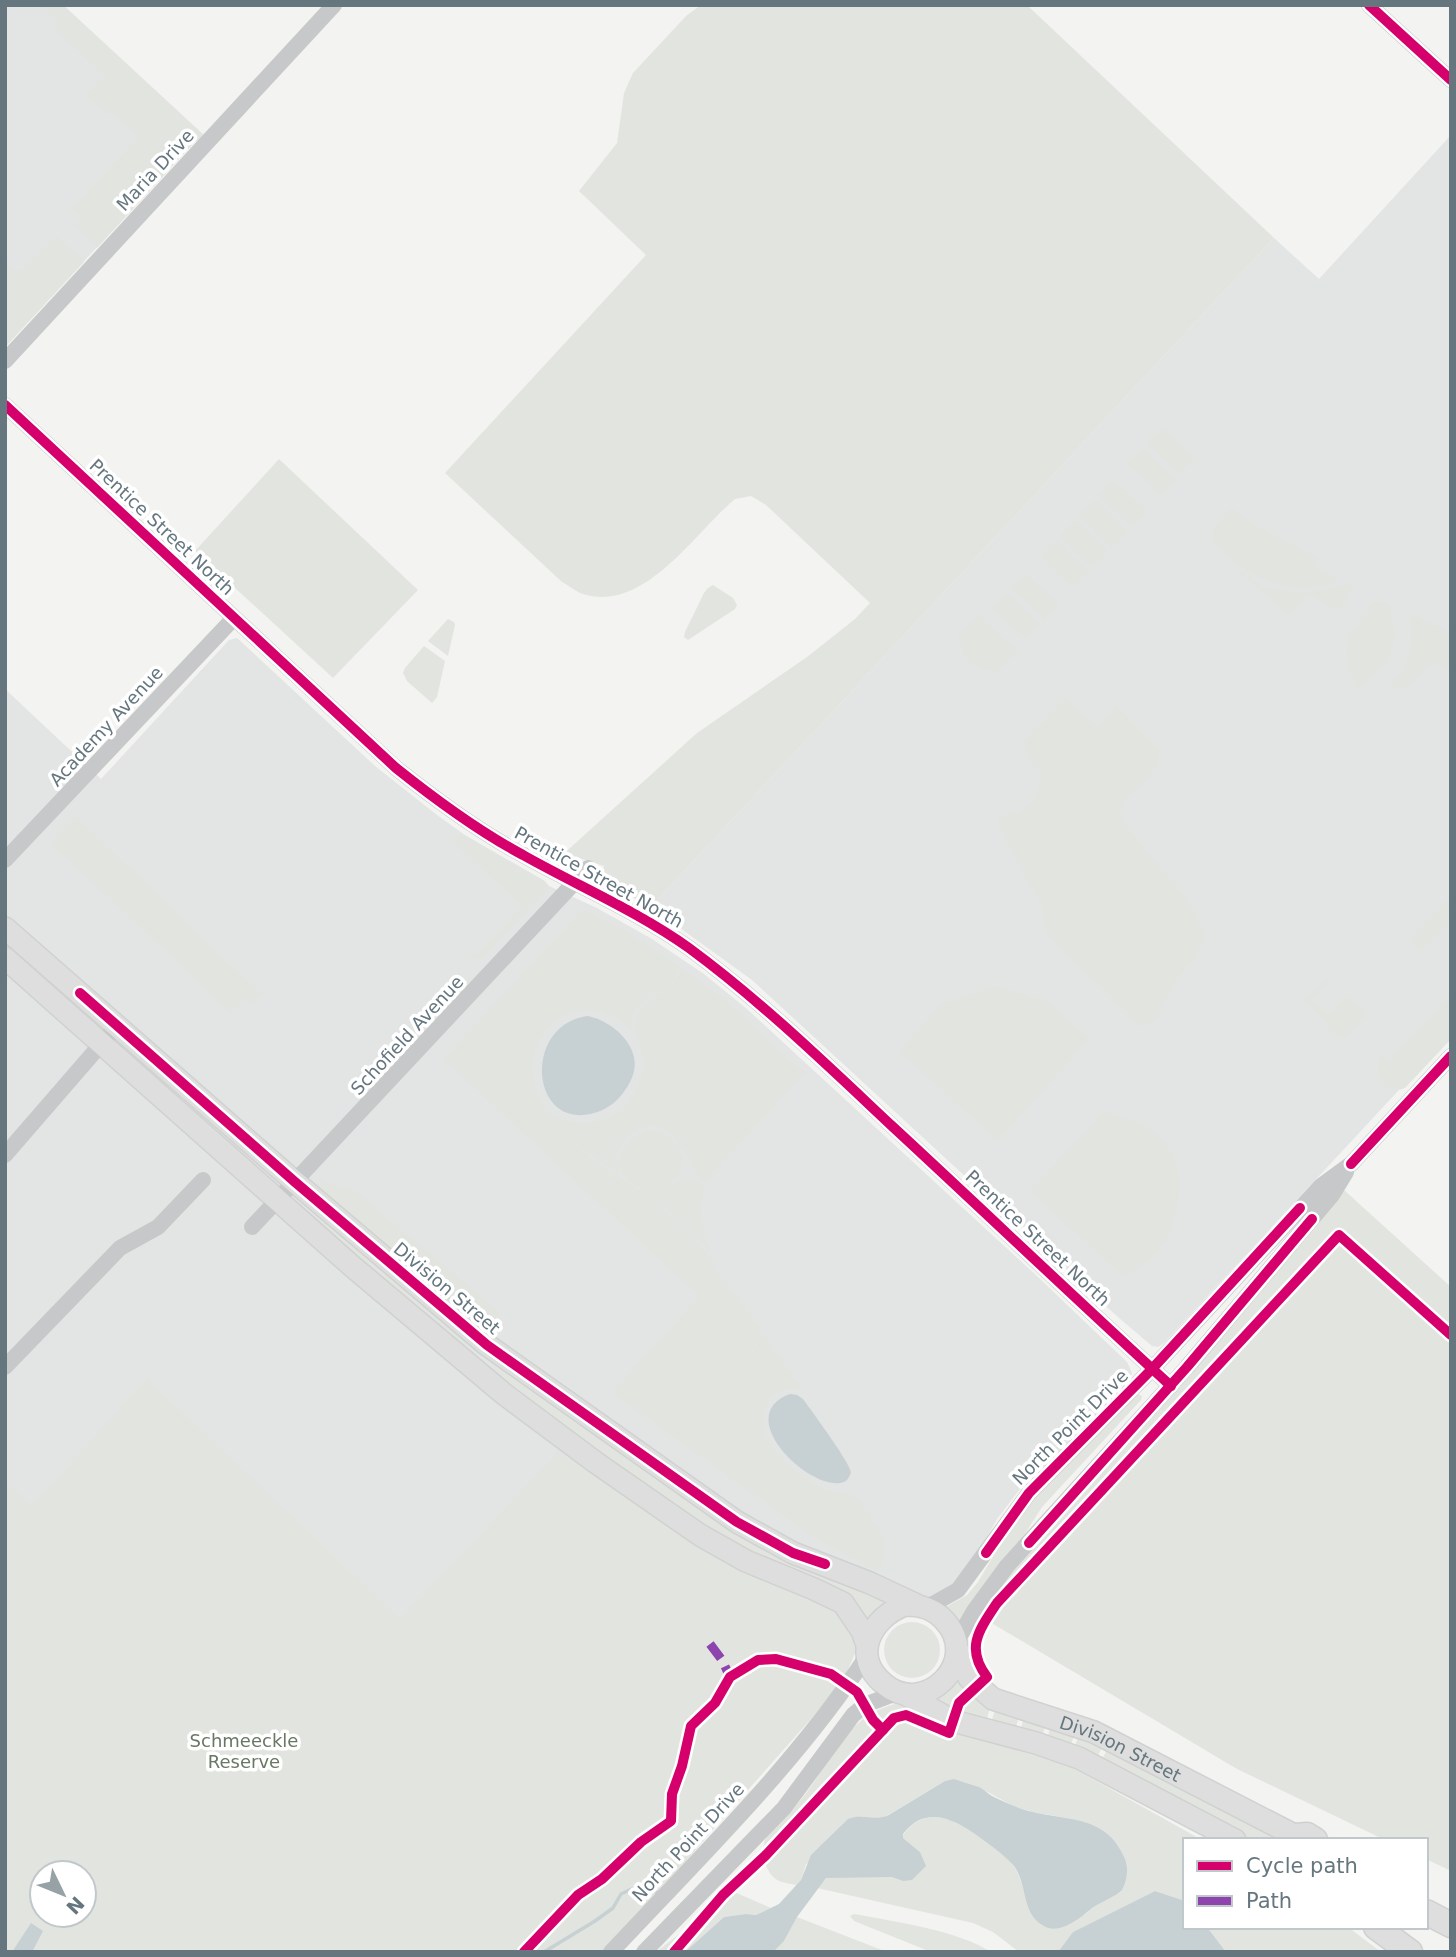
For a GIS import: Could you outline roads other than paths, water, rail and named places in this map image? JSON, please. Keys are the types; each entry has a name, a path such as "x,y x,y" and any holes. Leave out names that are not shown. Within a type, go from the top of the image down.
{"highway":[{"path":"1428,1896 1451,1905"},
{"path":"1428,1913 1451,1925"},
{"path":"1379,1929 1410,1952"}],"main road":[{"name":"Division Street","path":"5,928 295,1182 487,1345 737,1522 793,1553 922,1606"},
{"path":"5,958 353,1267 504,1394 595,1462 729,1553 843,1603 862,1631 867,1651 881,1682 901,1693 920,1693 939,1685 952,1668 958,1646 948,1624 940,1616 922,1606 905,1605 886,1615 873,1630 867,1651"},
{"name":"Division Street","path":"958,1646 969,1678 993,1699 1094,1732 1302,1838"},
{"name":"Division Street","path":"901,1693 953,1721 1036,1743 1079,1758 1231,1838"}],"street":[{"name":"Maria Drive","path":"5,361 334,5"},
{"path":"1369,5 1451,80"},
{"name":"Prentice Street North","path":"5,405 420,788 494,838 642,917 688,947 742,989 1171,1386"},
{"name":"Academy Avenue","path":"5,860 234,618"},
{"name":"Schofield Avenue","path":"252,1227 588,868"},
{"path":"5,1154 117,1026"},
{"name":"North Point Drive","path":"922,1606 958,1590 1029,1493 1152,1369 1321,1186 1351,1164 1451,1056"},
{"name":"North Point Drive","path":"958,1646 974,1611 1007,1566 1171,1386 1332,1195 1351,1164"},
{"path":"5,1367 120,1248 158,1227 203,1181"},
{"name":"North Point Drive","path":"611,1952 787,1763 842,1695 867,1651"},
{"path":"644,1952 785,1808 853,1715 865,1705 901,1693"}],"waterway":[{"path":"544,1952 613,1908 621,1894 638,1886 659,1893"}],"park label":[{"name":"Schmeeckle Reserve","path":"244,1750"}]}
